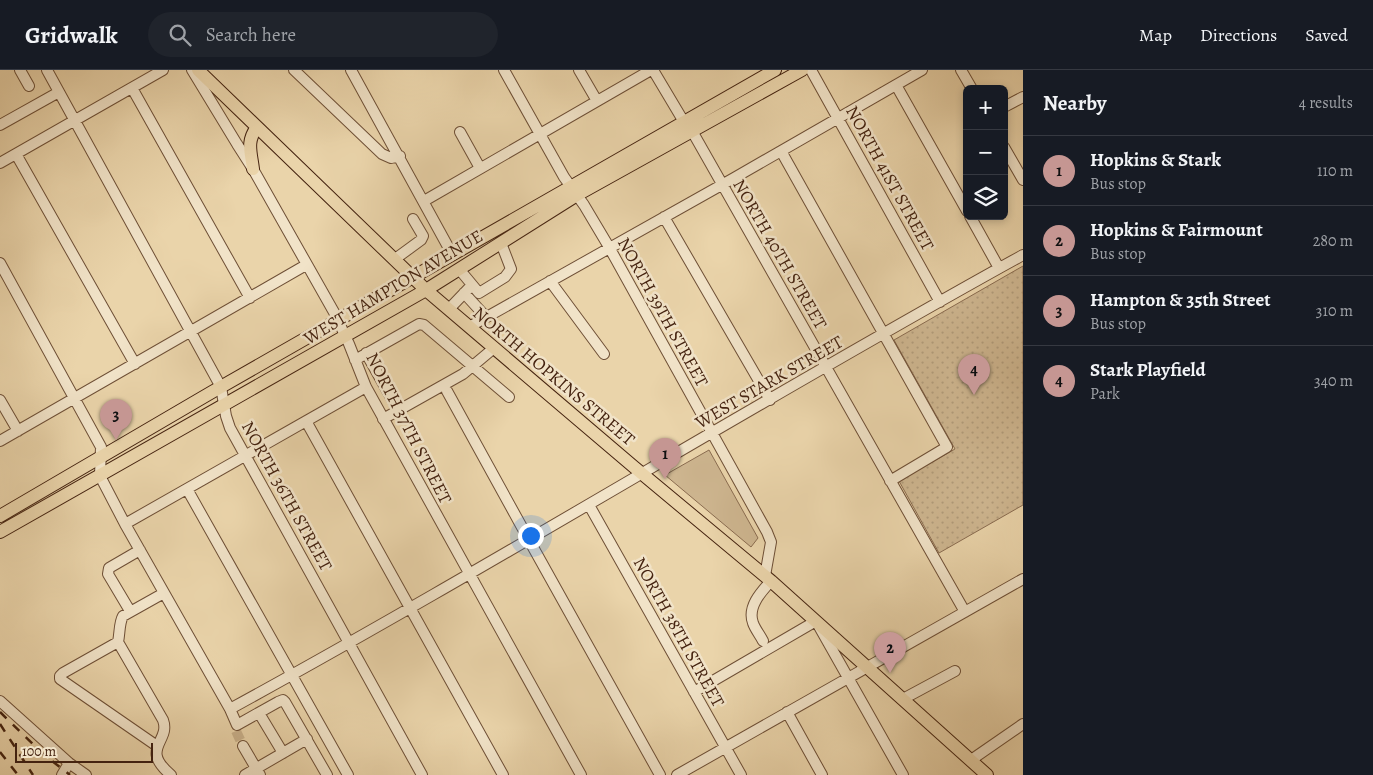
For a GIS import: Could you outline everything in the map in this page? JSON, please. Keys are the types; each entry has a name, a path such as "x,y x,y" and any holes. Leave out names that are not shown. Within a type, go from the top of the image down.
{"main road":[{"name":"NORTH HOPKINS STREET","path":"198,70 426,290 768,579 987,775"},
{"name":"WEST HAMPTON AVENUE","path":"688,127 775,70"},
{"name":"WEST HAMPTON AVENUE","path":"0,516 452,254 574,191 688,127 802,70"},
{"path":"253,169 250,147 251,135 257,127"},
{"name":"WEST HAMPTON AVENUE","path":"0,532 426,290 501,242 574,191"}],"street":[{"path":"20,70 30,86"},
{"name":"NORTH 36TH STREET","path":"47,70 221,387 223,404 230,428 422,775"},
{"path":"0,163 163,70"},
{"name":"NORTH 37TH STREET","path":"192,70 253,169 338,320 366,387 383,419 581,775"},
{"path":"294,70 382,154 391,158 400,156"},
{"path":"351,70 400,156 452,254"},
{"name":"NORTH 39TH STREET","path":"504,70 564,177 584,205 609,248 767,532 771,542 768,579"},
{"path":"579,70 597,101"},
{"path":"424,200 652,70"},
{"name":"NORTH 40TH STREET","path":"652,70 722,184 965,612"},
{"name":"NORTH 41ST STREET","path":"811,70 940,302"},
{"path":"469,327 922,70"},
{"path":"961,70 970,85"},
{"path":"896,85 963,204"},
{"path":"132,88 250,298"},
{"path":"0,125 59,92"},
{"path":"1008,106 1023,97"},
{"path":"460,132 480,168"},
{"path":"781,151 947,447 890,481"},
{"path":"16,154 135,364"},
{"path":"1008,154 1023,180"},
{"path":"664,217 770,400"},
{"path":"395,259 421,240 423,236 413,219"},
{"path":"972,220 999,268"},
{"path":"459,269 479,292 504,277 511,269 501,242"},
{"name":"WEST STARK STREET","path":"230,709 410,608 1023,255"},
{"path":"0,263 101,447 100,476 125,524 230,709 236,728 283,700 327,775"},
{"path":"0,441 306,265"},
{"path":"550,281 604,354"},
{"path":"449,309 472,285"},
{"path":"464,294 486,317"},
{"path":"355,360 419,324 424,325 509,397"},
{"path":"383,419 463,374 494,348"},
{"path":"366,353 398,410"},
{"path":"125,524 366,387"},
{"path":"447,390 528,540 660,775"},
{"path":"0,400 18,431"},
{"path":"306,421 503,775"},
{"path":"187,489 348,775"},
{"path":"31,498 38,510"},
{"name":"NORTH 38TH STREET","path":"589,505 741,775"},
{"path":"130,612 108,574 109,568 140,550"},
{"path":"764,641 752,622 755,599 768,579"},
{"path":"677,775 1023,579"},
{"path":"164,593 123,616 118,642 165,725 156,754 160,764 171,775"},
{"path":"694,692 816,621 903,775"},
{"path":"118,642 63,673 60,679 157,746"},
{"path":"903,699 954,671"},
{"path":"0,701 86,775"},
{"path":"260,712 283,753"},
{"path":"787,712 822,775"},
{"path":"971,760 1023,724"},
{"path":"245,775 258,772 283,753 307,739"},
{"path":"243,746 258,772"},
{"path":"62,775 70,763"}],"shaded area":[{"path":"1023,266 1023,505 939,553 899,481 955,449 894,340"},
{"path":"709,450 758,538 751,547 665,475"}],"tunnel":[{"path":"236,731 243,746"}],"railway":[{"path":"0,712 43,754 70,775"},
{"path":"0,724 33,775"},
{"path":"0,752 18,775"}],"place":[{"name":"Stark Playfield","path":"974,395"},
{"name":"Hampton & 35th Street","path":"116,440"},
{"name":"Hopkins & Stark","path":"665,479"},
{"name":"Hopkins & Fairmount","path":"890,673"}]}
